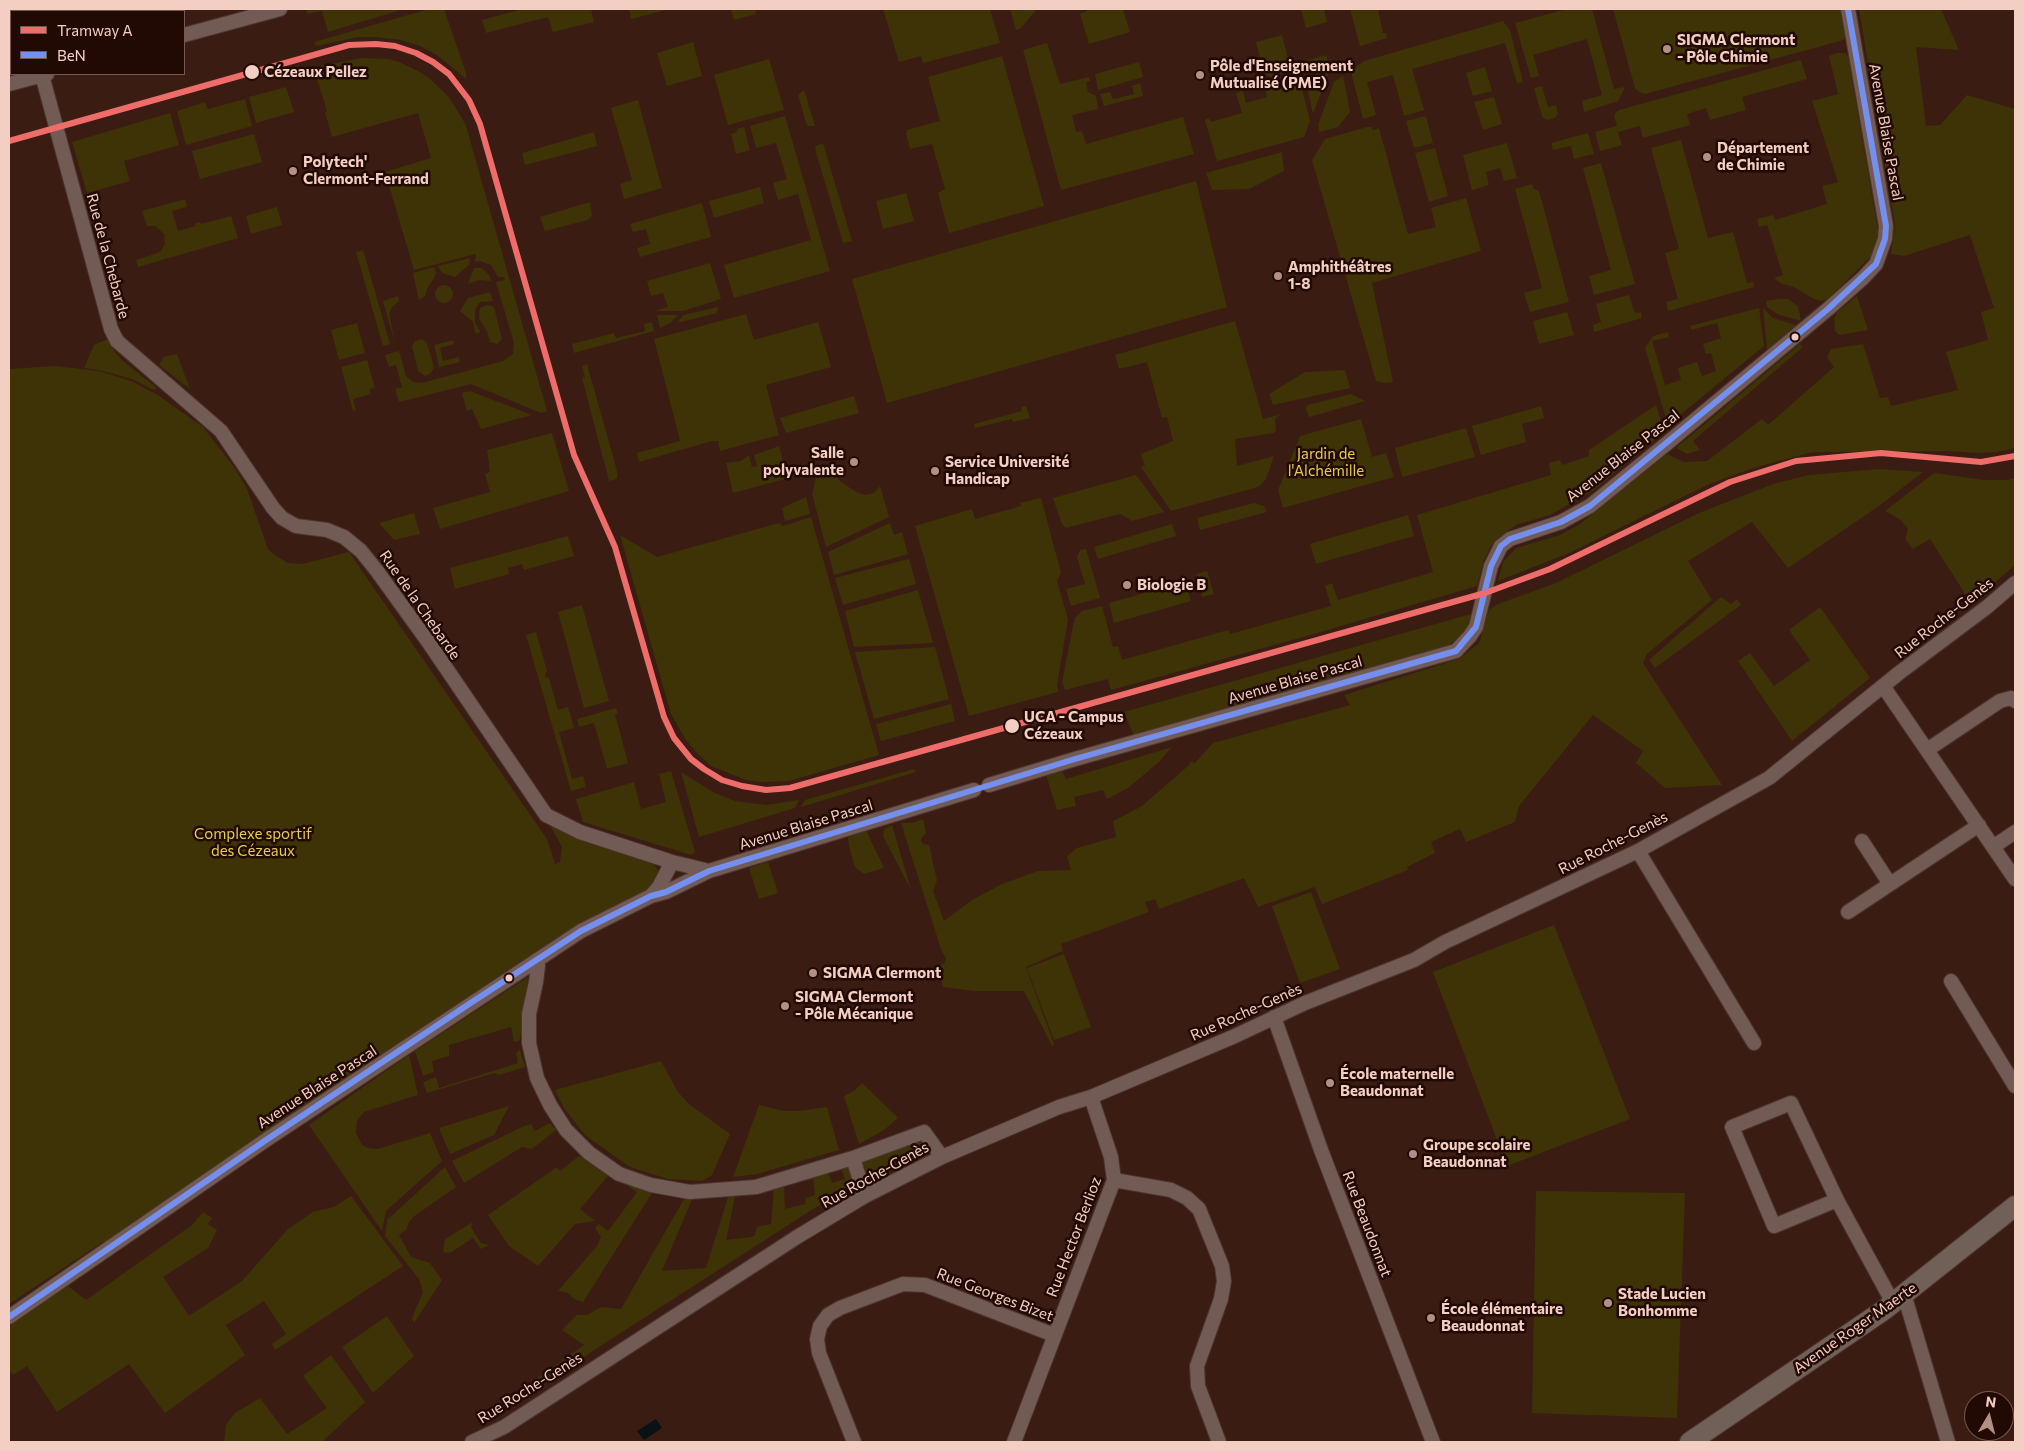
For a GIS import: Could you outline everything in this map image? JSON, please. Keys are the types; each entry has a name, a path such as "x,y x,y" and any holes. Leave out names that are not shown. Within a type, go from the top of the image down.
{"main road":[{"name":"Avenue Roger Maerte","path":"1690,1442 1898,1299 2015,1206"}],"street":[{"path":"185,35 280,9"},
{"name":"Avenue Blaise Pascal","path":"989,786 1075,759 1456,651 1476,627 1491,566 1501,546 1510,539 1561,522 1590,506 1828,309 1876,264 1885,239 1886,226 1848,9"},
{"path":"9,84 40,75"},
{"name":"Rue de la Chebarde","path":"44,75 111,329 117,341 221,431 252,474 272,508 282,518 296,526 327,530 344,537 361,552 407,612 546,815 580,832 672,862 709,871"},
{"name":"Rue Roche-Genès","path":"472,1442 504,1427 797,1237 865,1196 942,1157 1059,1107 1091,1097 1305,1003 1414,960 1445,942 1638,851 1769,778 2015,583"},
{"path":"1883,686 2015,879"},
{"path":"1926,750 2000,701 2011,698 2015,701"},
{"name":"Avenue Blaise Pascal","path":"9,1317 266,1140 581,931 651,896 666,892 709,871 974,790"},
{"path":"1848,912 1978,825"},
{"path":"1993,847 2015,832"},
{"path":"1862,841 1890,884"},
{"path":"1638,851 1754,1043"},
{"name":"Avenue Blaise Pascal","path":"651,896 659,887 672,862"},
{"path":"537,960 536,982 529,1014 529,1043 537,1078 550,1105 566,1130 589,1153 619,1174 651,1185 690,1192 756,1187 853,1158 924,1132 942,1157"},
{"path":"1951,981 2015,1086"},
{"name":"Rue Beaudonnat","path":"1274,1018 1433,1442"},
{"name":"Rue Hector Berlioz","path":"1014,1442 1114,1180 1110,1157 1091,1097"},
{"path":"1837,1200 1774,1226 1732,1127 1791,1102 1837,1200 1898,1299 1948,1442"},
{"path":"853,1158 865,1196"},
{"path":"1114,1180 1171,1190 1187,1198 1199,1210 1222,1266 1224,1281 1221,1299 1197,1366 1198,1386 1219,1442"},
{"name":"Rue Georges Bizet","path":"854,1442 819,1353 817,1339 820,1326 828,1315 840,1308 903,1284 924,1285 1054,1335"}],"green space":[{"path":"306,9 404,9 328,32 322,11 307,14"},
{"path":"429,9 444,9 466,73 466,79 437,55 420,46 401,40 358,37 316,46 314,42"},
{"path":"523,9 591,9 594,22 553,32 548,17 486,33 482,20"},
{"path":"629,9 670,9 631,19"},
{"path":"731,9 755,9 756,14 734,20"},
{"path":"883,9 990,9 1000,43 923,63 921,56 899,62"},
{"path":"1010,9 1037,9 1020,29 1016,30"},
{"path":"1087,9 1123,9 1130,32 1089,44 1080,14 1087,11"},
{"path":"1301,9 1324,9 1327,22 1306,28"},
{"path":"1350,9 1378,9 1383,33 1386,33 1387,38 1360,46"},
{"path":"1567,9 1592,9 1614,89 1625,87 1618,101 1584,112 1582,101 1602,95 1587,39 1533,55 1539,76 1531,78 1515,23"},
{"path":"1613,9 1842,9 1847,34 1845,39 1840,41 1645,94 1635,88"},
{"path":"1859,9 1941,9 1959,50 1916,47 1926,126 1940,125 1967,95 2015,109 2015,448 1997,452 1977,453 1948,451 1813,452 1750,469 1707,485 1569,553 1498,581 1503,562 1516,548 1560,535 1580,524 1667,454 1684,462 1707,461 1762,419 1768,425 1834,367 1827,357 1831,349 1863,344 1880,398 1888,397 1891,406 1958,390 1946,352 1988,340 1981,312 1994,308 1970,235 1904,256 1891,254 1895,225"},
{"path":"1503,21 1510,30 1523,82 1517,83 1505,43 1412,69 1424,110 1404,116 1393,75 1367,82 1376,115 1363,119 1351,71 1364,61"},
{"path":"1282,35 1290,66 1326,55 1328,61 1270,77 1264,73 1256,42"},
{"path":"693,42 702,76 667,86 657,53"},
{"path":"1047,43 1060,84 1089,77 1090,81 1086,82 1088,92 1096,96 1098,109 1072,115 1076,132 1082,131 1086,144 1183,117 1194,154 1061,190 1023,50"},
{"path":"1845,53 1848,56 1878,230 1877,242 1872,255 1829,298 1822,301 1814,299 1794,287 1782,284 1774,278 1783,275 1767,225 1759,227 1757,219 1773,215 1775,220 1827,204 1822,186 1838,182 1812,101 1838,94 1829,56"},
{"path":"1002,56 1044,206 949,233 938,193 945,189 932,144 910,149 906,134 907,130 940,121 928,77"},
{"path":"362,58 388,59 420,72 448,96 462,118 466,126 547,411 541,413 471,384 399,402 395,389 402,387 396,365 389,367 385,355 399,351 406,376 413,382 422,383 503,361 513,354 514,343 496,282 505,280 504,277 498,277 491,265 480,261 475,262 476,254 414,270 385,172 431,158 418,113 332,137 325,112 327,111 317,79 323,77 320,66"},
{"path":"769,59 784,110 728,125 714,75"},
{"path":"1801,60 1807,79 1742,97 1746,110 1710,120 1706,108 1687,114 1690,125 1643,138 1640,126 1618,132 1622,145 1600,151 1595,132 1617,126 1614,115 1619,110"},
{"path":"1139,62 1143,77 1098,90 1095,74"},
{"path":"1485,67 1492,91 1473,96 1466,73"},
{"path":"1327,70 1329,72 1313,114 1305,77"},
{"path":"1343,76 1350,112 1338,127 1319,132 1318,125 1334,82"},
{"path":"1299,77 1310,121 1304,137 1217,161 1205,120 1209,118 1211,122 1242,113 1236,93 1243,91 1246,103 1267,97 1264,85"},
{"path":"1140,83 1143,96 1104,106 1100,94 1110,92 1113,99 1134,94 1132,86"},
{"path":"1542,86 1548,107 1556,105 1558,114 1555,118 1546,120 1542,116 1534,88"},
{"path":"286,87 294,112 256,123 249,97"},
{"path":"804,90 815,126 808,126 806,123 798,95"},
{"path":"1494,97 1502,124 1483,130 1474,102"},
{"path":"245,99 252,126 186,145 177,111 205,102 208,109"},
{"path":"638,100 662,188 624,199 620,184 632,180 611,108"},
{"path":"170,113 179,145 124,161 130,181 87,193 72,142"},
{"path":"785,116 830,271 734,298 724,265 811,240 798,194 778,200 773,183 787,179 776,143 756,148 750,126"},
{"path":"1426,116 1433,143 1414,148 1406,121"},
{"path":"744,127 750,150 736,154 731,134 737,132 737,129"},
{"path":"1372,127 1373,130 1379,128 1408,234 1436,227 1431,208 1466,198 1481,251 1372,283 1393,382 1386,383 1376,381 1312,160 1325,139"},
{"path":"594,132 597,146 525,165 522,153"},
{"path":"1588,133 1594,154 1574,159 1571,146 1553,150 1551,143"},
{"path":"254,134 262,162 200,179 192,151"},
{"path":"1681,140 1708,238 1733,232 1747,283 1753,282 1754,287 1668,311 1666,302 1678,299 1665,253 1679,249 1651,148"},
{"path":"823,143 852,241 843,243 815,149 816,146"},
{"path":"1507,143 1517,178 1504,181 1500,168 1486,172 1489,185 1472,190 1463,155"},
{"path":"1435,148 1448,196 1429,202 1415,153"},
{"path":"1282,152 1284,171 1249,189 1212,190 1206,173"},
{"path":"1601,163 1635,284 1594,295 1589,276 1611,270 1583,168"},
{"path":"1196,181 1227,307 887,403 852,279"},
{"path":"1532,184 1534,189 1539,191 1569,302 1530,312 1524,293 1542,288 1515,189"},
{"path":"760,187 764,203 714,218 709,201"},
{"path":"906,193 914,221 883,229 876,201"},
{"path":"185,199 187,207 172,211 178,231 196,226 195,223 200,222 201,224 231,216 238,238 138,267 136,260 161,251 165,244 164,234 155,226 147,226 142,211"},
{"path":"590,202 592,215 588,220 545,231 540,217"},
{"path":"702,203 711,237 640,257 637,248 650,244 646,229 633,232 630,224"},
{"path":"277,207 282,225 251,234 246,216"},
{"path":"363,250 390,344 383,346 356,252"},
{"path":"470,258 469,265 455,277 442,273 438,266"},
{"path":"710,263 721,299 683,311 655,311 668,307 663,293 651,296 647,281"},
{"path":"434,267 436,272 434,278 425,296 419,300 413,273"},
{"path":"474,268 482,268 489,275 491,281 479,280 468,284"},
{"path":"444,285 450,288 453,294 450,300 444,303 438,300 435,294 438,288"},
{"path":"490,292 493,301 480,302 475,310 475,323 480,331 478,334 475,333 473,322 460,311 468,298"},
{"path":"1629,295 1635,313 1641,312 1642,318 1594,332 1593,325 1601,322 1596,304"},
{"path":"398,296 399,301 392,307 389,314 395,343 383,301"},
{"path":"1857,296 1868,330 1839,335 1835,331 1834,319 1837,312"},
{"path":"1788,299 1798,306 1801,321 1777,314 1767,307 1766,301"},
{"path":"487,305 494,307 502,339 497,344 490,342 487,331 479,319 480,308"},
{"path":"718,307 717,313 677,323 683,315"},
{"path":"1759,308 1764,346 1668,425 1645,348 1653,336 1668,332 1669,337 1652,341 1665,385 1681,380 1678,368 1697,362 1702,376 1716,371 1711,353 1706,354 1703,344 1721,338 1717,323 1692,330 1690,326"},
{"path":"1763,308 1773,318 1796,325 1767,349"},
{"path":"1567,312 1574,335 1539,344 1533,321"},
{"path":"746,314 754,340 818,322 831,367 766,385 779,435 720,451 718,441 712,441 639,462 637,453 680,441 654,339"},
{"path":"657,315 678,315 670,323 660,328"},
{"path":"1235,321 1263,419 1281,414 1275,419 1276,430 1274,433 1235,439 1237,466 1274,456 1266,479 1258,487 1171,511 1141,467 1145,466 1141,454 1173,441 1167,417 1162,418 1147,362 1119,369 1115,355"},
{"path":"652,322 654,331 574,353 572,344 614,333 616,338 645,331 644,324"},
{"path":"357,323 365,353 339,360 331,330"},
{"path":"108,339 115,352 123,361 157,388 154,390 132,379 84,368 94,345"},
{"path":"422,339 427,343 434,367 431,373 425,376 418,371 412,346 415,341"},
{"path":"453,340 454,344 440,348 443,361 459,357 460,362 439,367 434,345"},
{"path":"1800,344 1803,347 1693,441 1700,450 1687,454 1676,448"},
{"path":"177,354 190,389 159,365 164,357"},
{"path":"367,360 375,388 370,389 371,394 353,399 356,410 353,411 341,367"},
{"path":"587,364 617,471 617,478 609,481 582,378 585,377 582,366"},
{"name":"Complexe sportif des Cézeaux","path":"55,366 99,371 131,381 158,395 203,427 234,467 247,489 268,549 275,555 288,563 302,564 349,552 547,839 555,864 560,862 562,847 550,825 562,832 652,862 658,870 658,878 654,885 647,890 579,926 506,971 104,1243 9,1304 9,369"},
{"path":"1345,370 1350,388 1273,405 1269,394 1305,372"},
{"path":"470,391 532,415 481,429 472,409 467,411 462,393"},
{"path":"1351,394 1365,401 1309,417 1306,409 1308,405"},
{"path":"854,396 859,413 786,433 780,418"},
{"path":"1656,405 1664,432 1593,491 1550,515 1516,525 1497,539 1484,560 1477,586 1314,634 1111,690 1108,679 1065,690 1062,682 1073,626 1075,618 1082,611 1102,606 1113,647 1118,646 1122,660 1228,630 1230,634 1331,606 1325,586 1332,583 1338,600 1433,572 1417,515 1551,475 1549,463 1560,460 1562,465 1589,456 1589,450"},
{"path":"1026,406 1030,418 1013,422 1012,419 975,428 974,424 1022,411 1021,407"},
{"path":"1541,406 1544,418 1522,424 1526,442 1481,455 1472,426"},
{"name":"Jardin de l'Alchémille","path":"1361,419 1372,457 1386,453 1394,477 1283,508 1278,490 1300,436"},
{"path":"1466,428 1475,457 1402,477 1395,448"},
{"path":"552,433 569,491 440,529 433,508 490,492 485,474 490,472 487,450"},
{"path":"779,446 785,469 805,463 808,473 733,493 726,463 741,461 749,455 752,467 757,466 754,455"},
{"path":"1880,469 1923,472 1879,506 1788,568 1752,522 1688,561 1712,600 1647,654 1643,663 1722,785 1665,788 1636,763 1643,751 1593,715 1519,806 1515,822 1466,842 1460,829 1431,842 1435,853 1407,867 1408,870 1322,904 1315,887 1258,907 1244,878 1159,909 1155,899 1145,902 1149,912 1061,944 1063,951 1026,967 1054,1044 1052,1046 1024,991 975,991 943,987 938,965 944,964 946,959 941,949 901,823 912,823 923,819 926,833 921,838 921,841 923,844 929,845 937,880 933,891 944,921 972,900 1002,884 1038,871 1071,870 1067,856 1077,848 1116,837 1113,821 1142,806 1189,765 1191,761 1194,764 1213,743 1350,705 1344,695 1459,659 1479,643 1489,610 1498,604 1556,583 1699,513 1773,484 1809,475"},
{"path":"833,473 840,481 856,492 865,495 874,493 880,486 889,517 826,547 812,494 816,478"},
{"path":"1934,473 1984,480 2015,478 2015,565 1971,603 1930,539 1913,549 1905,539 1908,529 1901,520 1885,511"},
{"path":"1136,475 1164,512 1132,521 1120,514 1066,528 1062,524 1053,498"},
{"path":"806,497 810,514 785,521 782,508"},
{"path":"1041,498 1061,573 1057,581 1068,619 1057,685 1058,692 969,716 915,526 972,509 975,519 1021,506 1020,503"},
{"path":"1254,503 1264,506 1267,512 1200,530 1197,518"},
{"path":"414,513 420,534 394,540 379,523"},
{"path":"1408,515 1414,536 1316,564 1310,544"},
{"path":"811,517 879,755 789,781 761,782 746,780 711,766 686,740 671,714 620,535 657,557 779,523 783,526"},
{"path":"890,523 894,535 902,532 908,554 834,575 828,552"},
{"path":"1172,524 1176,536 1098,559 1094,547"},
{"path":"568,536 574,556 524,570 522,564 508,568 509,574 455,589 450,568"},
{"path":"1086,549 1100,598 1071,606 1066,589 1085,584 1077,557 1080,550"},
{"path":"909,559 916,584 843,605 835,578"},
{"path":"1207,571 1214,594 1202,597 1196,574"},
{"path":"1184,578 1191,601 1114,623 1109,603 1180,583 1179,580"},
{"path":"918,590 933,643 854,647 845,611"},
{"path":"1721,597 1731,604 1737,599 1741,605 1655,668 1649,660"},
{"path":"582,605 609,701 584,708 558,612"},
{"path":"1820,607 1870,678 1792,741 1738,661 1750,653 1774,686 1810,660 1789,630"},
{"path":"1471,614 1463,635 1447,646 1134,736 1124,712"},
{"path":"536,632 547,671 545,674 549,678 558,710 568,707 574,728 559,732 572,779 583,776 586,787 571,791 526,635"},
{"path":"935,647 949,699 874,719 855,652"},
{"path":"951,704 955,721 881,741 876,724"},
{"path":"616,708 618,713 615,714 628,763 607,769 594,723 579,727 577,719"},
{"path":"1172,747 1159,762 1128,788 1107,799 1103,790 1074,797 1076,806 1057,810 1046,775 1062,771 1066,779"},
{"path":"914,769 916,772 801,807 805,800"},
{"path":"671,771 695,852 691,855 583,822 576,799 634,782 641,809 666,802 659,774"},
{"path":"681,772 713,792 735,801 766,805 799,800 795,808 699,837"},
{"path":"892,825 911,890 883,836 884,829"},
{"path":"865,828 884,868 864,874 854,864 849,847 848,833"},
{"path":"768,862 778,893 759,899 749,868"},
{"path":"1311,892 1340,969 1300,983 1272,906"},
{"path":"1554,925 1630,1119 1507,1166 1433,972"},
{"path":"1064,954 1091,1027 1054,1040 1027,968"},
{"path":"528,977 520,1040 514,1042 511,1027 449,1045 449,1056 432,1061 434,1072 423,1076 415,1051"},
{"path":"520,1050 525,1067 499,1075 494,1073 427,1093 423,1082 436,1077 439,1088 518,1063 516,1053"},
{"path":"409,1055 418,1095 364,1112 357,1121 356,1133 362,1145 378,1149 430,1133 442,1161 386,1211 382,1231 309,1125"},
{"path":"661,1061 678,1092 689,1104 730,1134 712,1175 702,1181 668,1179 630,1167 585,1135 564,1108 555,1090"},
{"path":"862,1083 898,1118 884,1130 859,1144 844,1096 855,1090"},
{"path":"759,1105 784,1111 827,1107 839,1150 757,1174 733,1177"},
{"path":"509,1106 494,1135 450,1154 439,1128"},
{"path":"550,1123 556,1130 532,1149 522,1147 464,1183 452,1161 522,1127 531,1124 535,1131"},
{"path":"919,1141 926,1144 926,1146 871,1175 862,1172 860,1158"},
{"path":"579,1156 608,1176 580,1209 595,1221 575,1224 538,1266 509,1246 488,1215 557,1167 560,1171"},
{"path":"445,1167 456,1187 413,1217 406,1230 399,1235 411,1257 430,1263 442,1280 414,1323 412,1318 423,1292 419,1279 385,1236 387,1220"},
{"path":"849,1167 855,1182 512,1403 511,1401 515,1394 584,1345 562,1330 577,1315 587,1315 601,1307 621,1309 684,1199 692,1199 662,1271 706,1268 728,1197 735,1197 726,1240 752,1237 755,1235 757,1227 771,1224 774,1189 784,1186 785,1209 805,1204 806,1198 815,1195 813,1179 805,1181 805,1179 828,1172 832,1183 845,1179 841,1168"},
{"path":"630,1185 652,1193 583,1302 574,1299 568,1293 558,1291 597,1246 601,1237 595,1228 599,1224 608,1231 637,1192 628,1186"},
{"name":"Stade Lucien Bonhomme","path":"1536,1191 1685,1193 1677,1418 1532,1413"},
{"path":"351,1196 403,1266 275,1350 272,1344 286,1334 264,1301 226,1325 245,1355 165,1413 129,1364 57,1412 27,1366 13,1375 9,1369 9,1326 68,1286 86,1300 192,1225 203,1212 212,1218 208,1224 217,1230 208,1248 163,1277 189,1316 242,1281 288,1229 313,1212 334,1207"},
{"path":"473,1222 471,1227 481,1243 489,1245 481,1249 473,1238 450,1253 443,1252 445,1239"},
{"path":"387,1316 414,1356 373,1393 342,1347"},
{"path":"331,1355 365,1402 322,1442 224,1442 226,1425 235,1413 260,1398 287,1434 327,1408 303,1376"}],"shaded area":[{"path":"656,1419 662,1428 644,1440 637,1431"}],"tram line":[{"name":"A","path":"9,141 349,45 376,44 395,46 416,53 433,62 449,74 469,100 480,124 574,455 615,547 664,717 674,738 691,759 704,769 722,780 766,790 790,788 1485,593 1550,569 1730,482 1796,461 1881,453 1981,462 2015,456"}],"transit line":[{"name":"BeN","path":"9,1317 266,1140 469,1004 581,931 651,896 666,892 709,871 1075,759 1456,651 1476,627 1491,566 1501,546 1510,539 1561,522 1590,506 1828,309 1876,264 1885,239 1886,226 1848,9"}],"place":[{"name":"SIGMA Clermont - Pôle Chimie","path":"1667,49"},
{"name":"Cézeaux Pellez","path":"252,72"},
{"name":"Pôle d'Enseignement Mutualisé (PME)","path":"1200,75"},
{"name":"Département de Chimie","path":"1707,157"},
{"name":"Polytech' Clermont-Ferrand","path":"293,171"},
{"name":"Amphithéâtres 1-8","path":"1278,276"},
{"name":"Salle polyvalente","path":"854,462"},
{"name":"Service Université Handicap","path":"935,471"},
{"name":"Biologie B","path":"1127,585"},
{"name":"UCA - Campus Cézeaux","path":"1012,726"},
{"name":"SIGMA Clermont","path":"813,973"},
{"name":"SIGMA Clermont - Pôle Mécanique","path":"785,1006"},
{"name":"École maternelle Beaudonnat","path":"1330,1083"},
{"name":"Groupe scolaire Beaudonnat","path":"1413,1154"},
{"name":"Stade Lucien Bonhomme","path":"1608,1303"},
{"name":"École élémentaire Beaudonnat","path":"1431,1318"}]}
